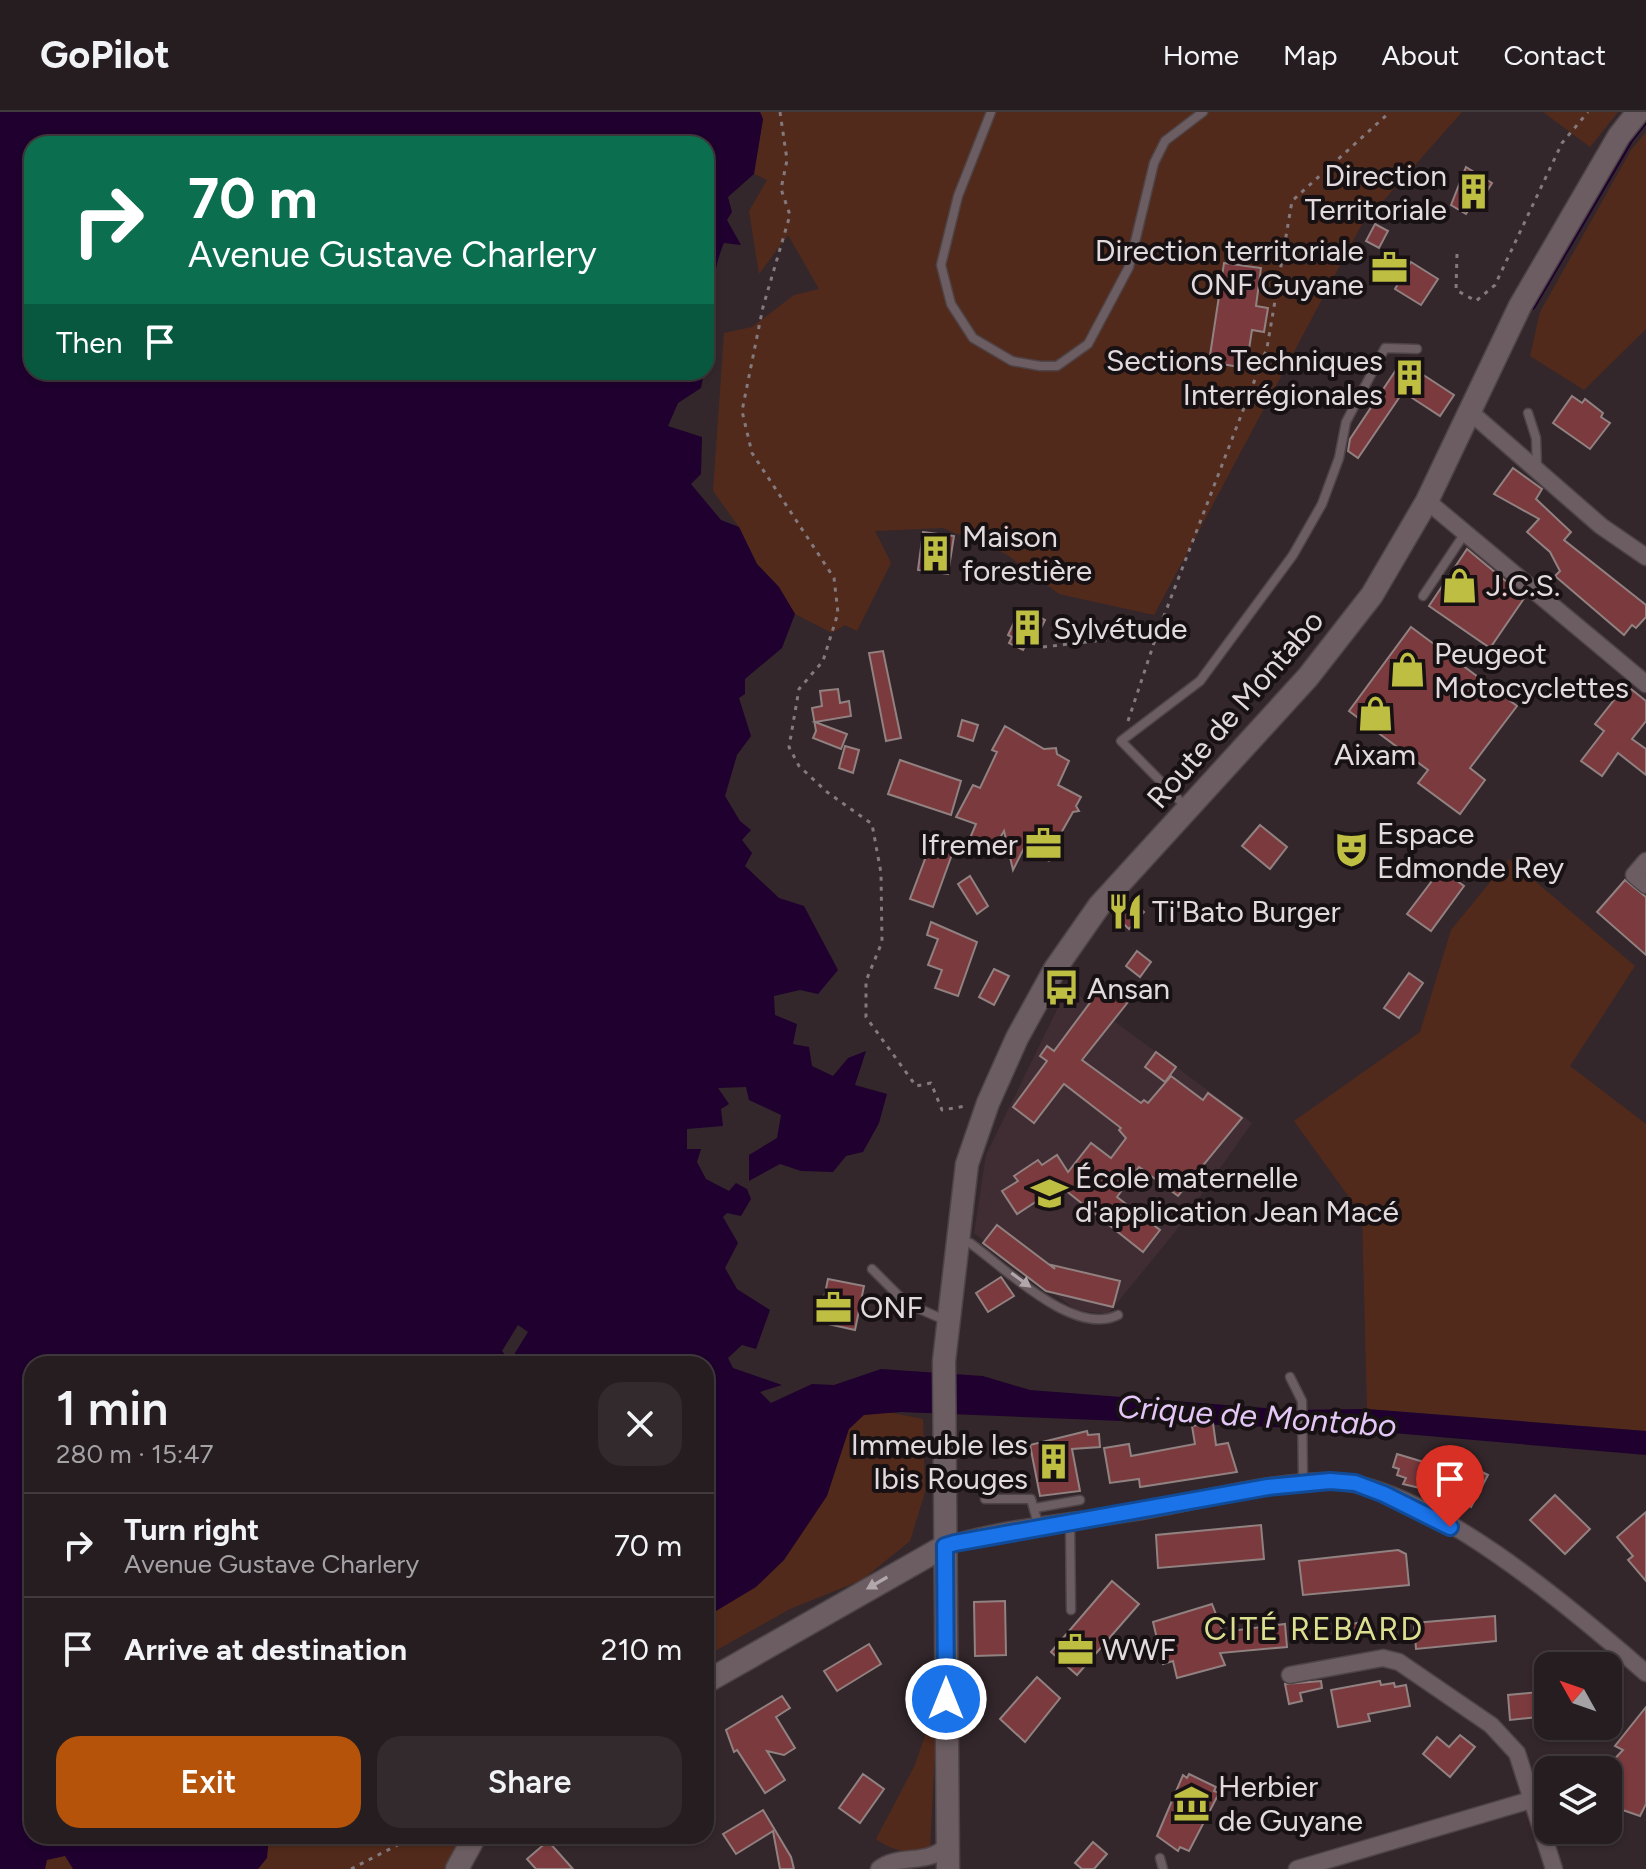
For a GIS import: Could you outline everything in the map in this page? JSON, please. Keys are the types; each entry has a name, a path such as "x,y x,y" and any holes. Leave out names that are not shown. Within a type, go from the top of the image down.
{"main road":[{"name":"Route de Montabo","path":"945,1546 944,1361 955,1241 967,1164 988,1103 1017,1038 1055,969 1099,906 1308,677 1372,595 1427,501 1520,306 1619,136 1638,112"},
{"path":"714,1677 945,1546 948,1869"},
{"path":"457,1869 471,1844"}],"street":[{"path":"1469,411 1601,526 1646,557"},
{"path":"1427,501 1646,684"},
{"path":"1640,880 1646,861"},
{"path":"945,1546 1303,1483 1355,1483 1407,1503 1472,1539 1553,1593 1646,1673"},
{"path":"1290,1675 1383,1658 1412,1668 1491,1725 1510,1745 1522,1762 1534,1799 1297,1869"},
{"path":"1547,1844 1554,1869"},
{"path":"879,1869 889,1862 908,1866 934,1857 947,1846"}],"lane":[{"path":"991,112 958,196 941,265 951,304 973,338 1012,361 1040,366 1057,366 1088,344 1129,267 1154,163 1165,141 1203,112"},
{"path":"1188,809 1121,741 1200,681 1242,627 1293,555 1322,504 1339,458 1346,422 1385,348 1417,349"},
{"path":"1528,413 1536,438 1537,469"},
{"path":"1423,596 1466,533"},
{"path":"955,1241 970,1243 1055,1307 1085,1321 1106,1321 1118,1315"},
{"path":"872,1269 906,1303 947,1321"},
{"path":"1290,1377 1302,1401 1303,1483"},
{"path":"985,1499 1027,1497 1035,1508 1040,1528"},
{"path":"1035,1508 1080,1500"},
{"path":"1070,1523 1071,1610"},
{"path":"1160,1858 1163,1869"}],"path":[{"path":"780,112 787,160 781,189 790,215 763,307 742,411 752,453 834,578 838,613 823,661 799,689 789,747 809,775 872,824 881,873 882,942 866,981 866,1017 916,1086 931,1083 942,1110 988,1103"},
{"path":"1121,741 1157,634 1267,348 1292,201 1390,112"},
{"path":"1457,254 1456,290 1476,301 1495,285 1562,143 1588,112"},
{"path":"1043,647 1157,634"},
{"path":"351,1869 399,1844"}],"shaded area":[{"path":"760,112 1462,112 1361,226 1154,615 1059,594 1006,554 943,528 875,531 891,563 857,631 845,625 832,633 795,614 779,587 757,564 739,527 713,491 724,333 752,327 794,295 819,289 788,235 759,274 749,211 767,180 754,174 763,119"},
{"path":"1543,112 1618,112 1590,147"},
{"path":"1646,132 1646,329 1584,390 1530,356 1540,312 1631,150"},
{"path":"1509,859 1635,966 1570,1066 1646,1124 1646,1431 1367,1409 1362,1215 1294,1121 1420,1032 1451,930"},
{"path":"1068,987 1252,1123 1175,1232 1108,1314 1076,1310 974,1233 986,1155"},
{"path":"872,1409 923,1419 925,1492 910,1541 862,1580 790,1609 714,1652 714,1423"},
{"path":"927,1730 936,1731 930,1850 902,1851 876,1839 915,1765"},
{"path":"0,1770 24,1820 24,1844 461,1844 448,1869 0,1869"}],"water":[{"name":"Crique de Montabo","path":"0,112 760,112 763,119 754,174 728,197 732,212 727,220 741,245 724,243 714,275 714,136 24,136 24,380 702,380 701,388 678,403 668,426 702,437 701,474 691,484 721,520 739,527 757,564 779,587 795,614 782,648 745,679 745,694 739,698 751,736 737,755 725,796 740,821 751,830 742,840 752,853 745,866 779,898 804,906 838,970 818,994 800,990 774,996 775,1015 797,1024 793,1044 809,1047 812,1066 833,1076 848,1058 866,1051 855,1085 887,1094 879,1123 863,1152 846,1156 833,1172 801,1171 780,1164 749,1181 749,1155 777,1138 781,1115 749,1100 746,1087 718,1088 729,1104 721,1109 723,1126 687,1129 687,1149 701,1149 697,1162 706,1179 729,1191 736,1183 747,1189 751,1199 741,1216 727,1213 723,1217 738,1243 725,1268 737,1289 770,1310 756,1349 742,1345 728,1358 733,1368 782,1385 760,1392 771,1403 812,1384 834,1385 881,1369 983,1376 1030,1390 1290,1410 1367,1409 1646,1431 1646,1455 1370,1431 901,1412 864,1415 849,1429 827,1496 784,1560 756,1587 714,1612 714,1356 513,1356 528,1332 518,1325 502,1351 506,1356 24,1356 24,1844 268,1844 267,1858 258,1869 73,1869 65,1856 47,1860 45,1869 0,1869"}],"building":[{"name":"Direction Territoriale","path":"1466,167 1492,183 1484,196 1479,193 1466,214 1451,205"},
{"path":"1375,224 1388,231 1379,248 1366,241"},
{"path":"1411,262 1438,279 1421,305 1395,289"},
{"path":"1224,263 1261,268 1256,306 1268,308 1264,332 1252,330 1246,368 1209,362"},
{"name":"Sections Techniques Interrégionales","path":"1402,361 1454,395 1440,416 1403,392 1358,458 1348,451 1350,439"},
{"path":"1572,396 1582,403 1585,399 1610,423 1590,449 1553,423"},
{"path":"1513,468 1542,489 1536,499 1571,532 1564,540 1646,605 1646,617 1636,628 1632,625 1624,635 1555,576 1560,571 1550,552 1527,532 1539,519 1494,494"},
{"name":"Maison forestière","path":"923,532 954,536 948,574 918,570"},
{"path":"1467,549 1525,597 1490,648 1429,606"},
{"name":"Sylvétude","path":"1031,613 1045,620 1032,647 1026,644 1023,650 1009,643 1012,637 1008,635 1018,614 1028,619"},
{"path":"1411,627 1517,706 1470,768 1485,780 1460,814 1418,783 1428,770 1349,711"},
{"path":"883,651 901,738 886,741 869,653"},
{"path":"1626,685 1646,701 1646,721 1632,739 1646,749 1646,775 1618,753 1602,776 1581,761 1604,731 1595,724"},
{"path":"838,689 840,703 849,701 851,716 815,722 847,734 841,749 813,738 816,731 812,708 822,706 820,691"},
{"path":"962,720 978,725 973,741 958,736"},
{"path":"1005,726 1044,749 1056,748 1057,754 1069,761 1058,785 1081,797 1076,806 1079,811 1073,812 1060,835 1062,848 1056,848 1049,861 1024,848 1013,870 1004,831 993,850 970,838 976,824 956,817 973,785 980,788 997,752 992,750"},
{"path":"845,746 859,750 853,773 839,768"},
{"path":"900,760 961,781 951,815 888,794"},
{"path":"1260,825 1287,847 1270,869 1242,846"},
{"path":"933,838 955,846 933,907 910,899"},
{"path":"1441,869 1464,886 1431,931 1407,914"},
{"path":"970,876 988,906 977,914 958,884"},
{"path":"1625,880 1646,897 1646,955 1597,912"},
{"path":"1131,900 1144,912 1129,929 1116,917"},
{"path":"931,922 977,942 958,996 935,988 942,970 928,965 938,939 927,935"},
{"path":"1137,951 1151,962 1140,977 1126,966"},
{"path":"994,969 1009,976 994,1005 979,997"},
{"path":"1409,973 1423,983 1399,1018 1384,1008"},
{"path":"1104,984 1128,1002 1082,1060 1141,1103 1144,1100 1148,1103 1171,1076 1203,1100 1208,1093 1242,1118 1178,1196 1139,1167 1117,1197 1160,1230 1143,1252 1060,1186 1017,1214 1002,1191 1018,1181 1014,1176 1038,1160 1042,1165 1057,1155 1068,1172 1091,1143 1111,1158 1126,1138 1119,1130 1121,1128 1064,1084 1034,1123 1013,1107 1047,1061 1040,1056 1047,1046 1054,1051"},
{"path":"1156,1052 1176,1067 1165,1082 1145,1067"},
{"path":"997,1225 1055,1269 1052,1265 1120,1281 1113,1307 1046,1291 983,1243"},
{"path":"1001,1277 1014,1296 988,1312 976,1293"},
{"name":"ONF","path":"828,1279 864,1286 855,1330 819,1322"},
{"path":"1213,1423 1216,1445 1228,1443 1237,1472 1140,1487 1139,1479 1110,1483 1104,1448 1129,1444 1131,1456 1195,1444 1192,1426"},
{"name":"Immeuble les Ibis Rouges","path":"1087,1431 1088,1435 1099,1434 1100,1447 1072,1449 1080,1491 1040,1496 1030,1445"},
{"path":"1397,1454 1427,1463 1420,1488 1403,1484 1406,1478 1397,1475 1399,1469 1393,1467"},
{"path":"1458,1460 1488,1475 1471,1507 1447,1494 1453,1485 1446,1481"},
{"path":"1555,1495 1590,1529 1565,1554 1530,1520"},
{"path":"1646,1512 1646,1581 1628,1560 1633,1556 1617,1537"},
{"path":"1261,1525 1264,1559 1158,1568 1156,1535"},
{"path":"1398,1550 1406,1554 1409,1585 1303,1595 1299,1561"},
{"path":"1112,1581 1139,1604 1077,1675 1051,1652"},
{"path":"1005,1601 1006,1655 975,1656 974,1602"},
{"path":"1212,1604 1223,1632 1285,1624 1287,1647 1220,1653 1225,1665 1177,1678 1173,1661 1163,1664 1153,1622"},
{"path":"1495,1616 1496,1641 1416,1649 1414,1623"},
{"path":"1361,1622 1364,1635 1348,1639 1344,1626"},
{"path":"869,1644 881,1664 837,1691 824,1671"},
{"path":"1037,1677 1060,1698 1025,1742 1000,1719"},
{"path":"1321,1681 1322,1688 1300,1693 1302,1701 1289,1704 1285,1684"},
{"path":"1380,1681 1381,1685 1406,1685 1410,1706 1368,1714 1370,1721 1338,1727 1331,1690"},
{"path":"1534,1692 1534,1717 1510,1720 1508,1695"},
{"path":"782,1696 790,1708 776,1717 795,1748 784,1755 767,1751 785,1780 765,1793 737,1750 734,1752 726,1730"},
{"path":"1646,1707 1646,1804 1640,1816 1622,1810 1622,1756 1617,1756 1623,1750 1615,1746"},
{"path":"1460,1735 1475,1747 1450,1777 1423,1754 1437,1737 1449,1747"},
{"path":"863,1774 884,1789 860,1823 839,1808"},
{"name":"Herbier de Guyane","path":"1189,1774 1216,1787 1214,1791 1219,1793 1189,1851 1180,1847 1178,1851 1157,1836 1183,1775 1187,1778"},
{"path":"763,1810 791,1857 794,1869 780,1869 773,1831 736,1854 723,1834"},
{"path":"1093,1842 1107,1854 1094,1869 1082,1869 1075,1863"},
{"path":"544,1844 551,1844 573,1869 536,1869 527,1859"}],"waterway":[{"path":"1533,307 1631,140 1646,121"}],"place":[{"name":"Direction Territoriale","path":"1473,192"},
{"name":"Direction territoriale ONF Guyane","path":"1390,267"},
{"name":"Sections Techniques Interrégionales","path":"1409,377"},
{"name":"Maison forestière","path":"936,553"},
{"name":"J.C.S.","path":"1460,585"},
{"name":"Sylvétude","path":"1027,628"},
{"name":"Peugeot Motocyclettes","path":"1408,670"},
{"name":"Aixam","path":"1375,713"},
{"name":"Ifremer","path":"1044,844"},
{"name":"Espace Edmonde Rey","path":"1351,850"},
{"name":"Ti'Bato Burger","path":"1126,911"},
{"name":"Ansan","path":"1061,988"},
{"name":"École maternelle d'application Jean Macé","path":"1049,1194"},
{"name":"ONF","path":"834,1307"},
{"name":"Immeuble les Ibis Rouges","path":"1054,1461"},
{"name":"WWF","path":"1076,1649"},
{"name":"Herbier de Guyane","path":"1192,1803"}],"district":[{"name":"CITÉ REBARD","path":"1314,1629"}],"route":[{"path":"946,1699 945,1546 1268,1487 1330,1481 1355,1483 1384,1494 1450,1527"}]}
